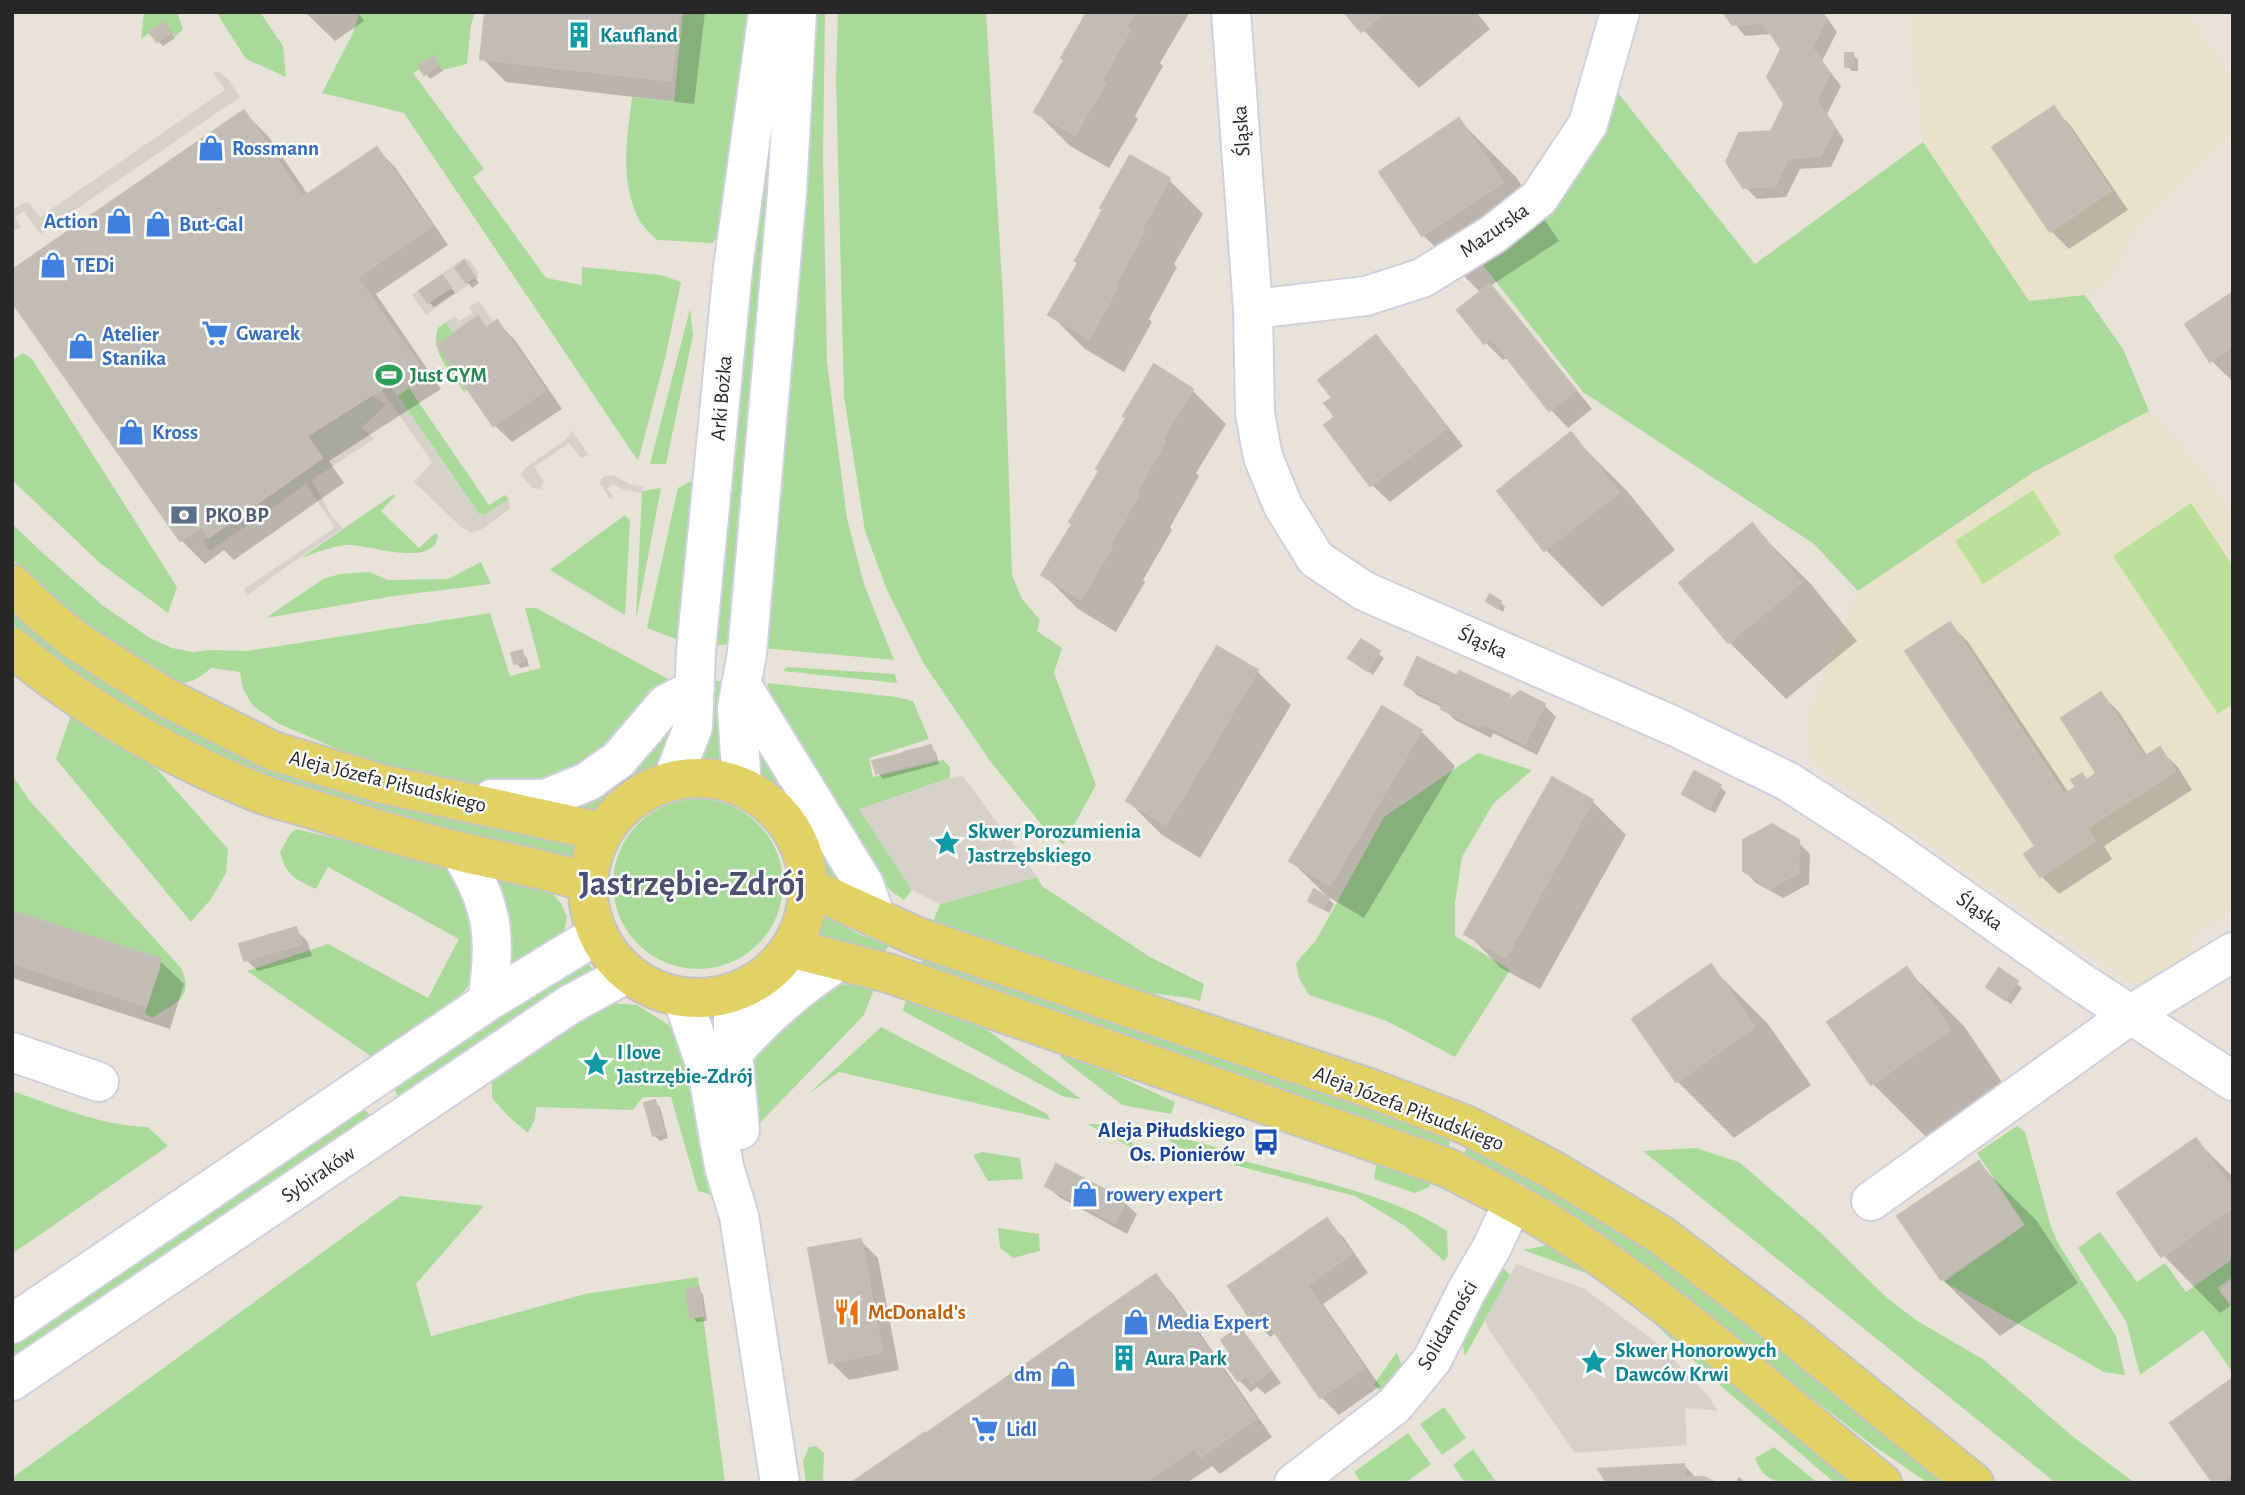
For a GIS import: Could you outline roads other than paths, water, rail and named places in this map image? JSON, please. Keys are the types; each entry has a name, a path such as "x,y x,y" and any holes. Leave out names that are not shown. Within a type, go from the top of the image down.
{"main road":[{"name":"Aleja Józefa Piłsudskiego","path":"12,584 76,641 165,697 273,751 382,784 603,832"},
{"name":"Aleja Józefa Piłsudskiego","path":"12,647 42,673 146,740 260,793 349,821 588,883"},
{"path":"696,778 719,780 742,787 764,800 782,817 796,838 804,862 808,887 804,919 790,948 765,975 733,992 716,997 682,997 644,985 610,955 591,917 588,883 592,856 603,832 621,809 645,792 672,781 696,778"},
{"name":"Aleja Józefa Piłsudskiego","path":"808,887 918,937 1372,1088 1466,1125 1505,1144 1661,1235 1793,1336 1974,1483"},
{"name":"Aleja Józefa Piłsudskiego","path":"790,948 888,974 1448,1168 1559,1229 1636,1283 1882,1483"}],"street":[{"name":"Arki Bożka","path":"672,781 693,727 696,651 733,268 768,12"},
{"path":"742,787 737,708 747,653 787,193 797,12"},
{"name":"Śląska","path":"1231,12 1253,310 1255,414 1263,457 1283,506 1316,559 1364,591 1676,727 1787,781 1883,843 2130,1015 2233,1081"},
{"name":"Mazurska","path":"1253,310 1366,296 1422,278 1492,235 1539,198 1588,124 1620,12"},
{"path":"741,684 864,884 876,918"},
{"path":"423,793 445,791 488,799 545,799 587,782 618,760 666,704 695,689"},
{"path":"459,851 476,877 490,919 493,965 487,1002"},
{"path":"12,1324 487,1002 598,934"},
{"path":"1871,1201 2130,1015 2233,952"},
{"path":"733,1053 770,1013 805,983 839,961"},
{"name":"Sybiraków","path":"12,1381 569,1005 628,973"},
{"path":"733,992 733,1053 742,1154 739,1216"},
{"path":"682,997 706,1069 724,1167 739,1216 780,1483"},
{"path":"12,1052 99,1082"},
{"name":"Solidarności","path":"1294,1483 1395,1405 1432,1360 1513,1202"}],"place":[{"name":"Kaufland","path":"579,35"},
{"name":"Rossmann","path":"211,148"},
{"name":"Action","path":"119,221"},
{"name":"But-Gal","path":"158,224"},
{"name":"TEDi","path":"53,265"},
{"name":"Gwarek","path":"215,333"},
{"name":"Atelier Stanika","path":"81,346"},
{"name":"Just GYM","path":"389,375"},
{"name":"Kross","path":"131,432"},
{"name":"PKO BP","path":"184,515"},
{"name":"Skwer Porozumienia Jastrzębskiego","path":"947,843"},
{"name":"I love Jastrzębie-Zdrój","path":"596,1064"},
{"name":"Aleja Piłudskiego Os. Pionierów","path":"1266,1142"},
{"name":"rowery expert","path":"1085,1194"},
{"name":"McDonald's","path":"847,1312"},
{"name":"Media Expert","path":"1136,1322"},
{"name":"Aura Park","path":"1124,1358"},
{"name":"Skwer Honorowych Dawców Krwi","path":"1594,1362"},
{"name":"dm","path":"1063,1374"},
{"name":"Lidl","path":"985,1429"}],"district":[{"name":"Jastrzębie-Zdrój","path":"692,883"}]}
